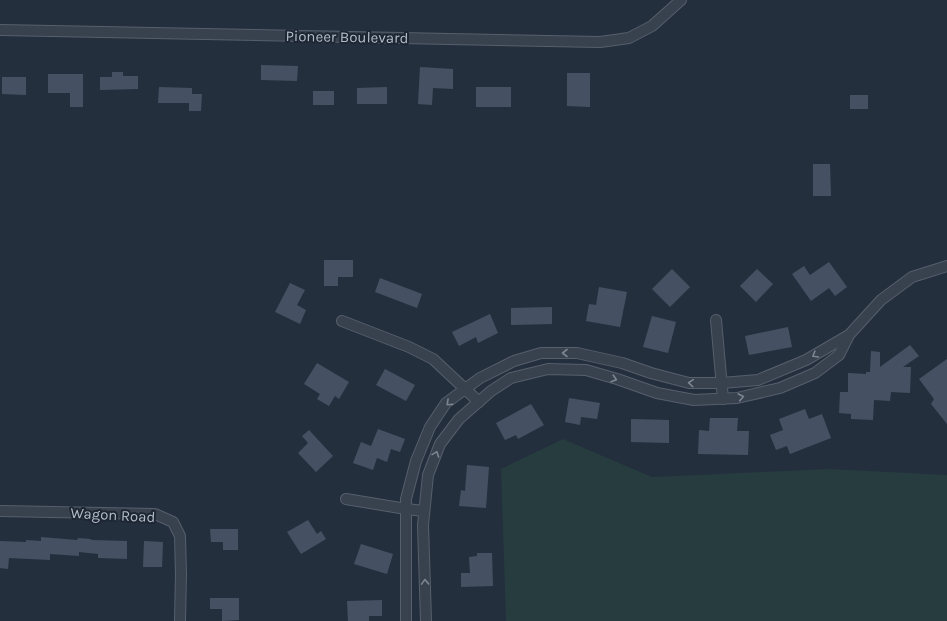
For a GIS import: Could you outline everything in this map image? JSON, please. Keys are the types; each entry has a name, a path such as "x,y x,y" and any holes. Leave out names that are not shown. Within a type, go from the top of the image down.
{"street":[{"name":"Pioneer Boulevard","path":"0,30 600,42 629,38 652,26 681,0"},
{"path":"426,621 423,525 428,475 440,444 459,419 491,391 511,378 548,369 586,370 657,393 694,400 737,398 780,388 815,373 839,356 849,335 881,300 912,277 947,266"},
{"path":"716,320 723,398"},
{"path":"342,321 409,347 433,359 479,402"},
{"path":"406,621 406,499 416,461 430,427 446,403 480,378 514,361 541,353 585,355 622,363 689,384 758,380 806,360 849,335"},
{"path":"346,499 424,511"},
{"name":"Wagon Road","path":"0,511 155,514 173,522 180,536 180,621"}],"green space":[{"path":"563,439 652,477 829,469 947,475 947,621 506,621 501,469"}],"building":[{"path":"261,65 298,66 297,81 261,80"},
{"path":"420,67 453,69 453,89 433,88 432,105 418,104"},
{"path":"112,72 123,72 123,76 138,76 138,89 100,90 100,77 112,77"},
{"path":"567,73 590,73 590,107 567,106"},
{"path":"48,74 83,74 83,107 70,107 70,93 48,93"},
{"path":"2,77 26,77 26,95 2,94"},
{"path":"159,87 192,88 192,94 202,94 201,111 189,111 189,103 158,103"},
{"path":"387,87 387,104 357,104 357,88"},
{"path":"476,87 511,87 511,107 476,107"},
{"path":"313,91 334,91 334,105 313,105"},
{"path":"850,95 868,95 868,109 850,109"},
{"path":"813,164 830,164 831,196 813,196"},
{"path":"324,260 353,260 353,277 338,277 338,286 324,286"},
{"path":"829,262 847,287 835,296 829,288 811,301 792,274 804,266 810,275"},
{"path":"672,269 690,287 670,307 652,289"},
{"path":"757,269 773,284 756,302 740,286"},
{"path":"380,278 422,294 417,308 375,292"},
{"path":"290,283 305,290 297,305 306,310 300,324 275,312"},
{"path":"599,287 627,292 620,327 586,321 589,304 596,305"},
{"path":"552,307 552,324 511,325 511,308"},
{"path":"490,314 498,333 478,343 476,337 459,346 452,332"},
{"path":"652,316 676,322 668,353 643,347"},
{"path":"788,327 792,347 749,355 745,336"},
{"path":"910,345 919,356 903,367 911,367 910,393 891,392 890,401 874,400 873,420 851,419 851,414 839,413 840,392 848,392 848,373 866,374 866,372 870,372 871,351 880,352 880,367"},
{"path":"947,359 947,424 931,404 934,399 919,379"},
{"path":"317,363 349,382 339,399 335,396 329,406 317,399 320,394 304,384"},
{"path":"385,369 415,385 406,401 376,385"},
{"path":"569,398 600,403 597,419 581,417 580,425 565,422"},
{"path":"531,404 544,425 518,439 516,435 505,440 496,423"},
{"path":"805,409 809,419 822,414 831,438 790,454 787,446 776,450 770,435 783,430 779,419"},
{"path":"710,418 738,418 737,431 749,431 748,455 698,454 699,430 709,431"},
{"path":"631,419 669,420 669,443 631,442"},
{"path":"378,429 405,439 400,452 391,449 387,462 377,458 373,470 353,463 361,442 371,446"},
{"path":"309,430 333,456 316,472 298,453 308,443 302,436"},
{"path":"467,465 489,467 486,508 459,506 461,490 465,491"},
{"path":"308,520 317,534 321,531 326,539 301,554 287,532"},
{"path":"210,529 238,529 238,550 223,550 223,542 211,542"},
{"path":"41,537 77,540 78,538 91,540 127,541 127,559 98,558 98,554 79,552 79,556 50,554 50,560 9,558 8,569 0,568 0,541 41,541"},
{"path":"144,541 163,542 162,567 143,567"},
{"path":"361,544 393,554 387,574 354,564"},
{"path":"477,553 492,553 493,586 461,587 461,573 470,573 469,557 477,556"},
{"path":"210,598 239,598 239,620 222,621 222,609 210,609"},
{"path":"382,600 382,616 369,616 369,621 348,621 347,601"}]}
